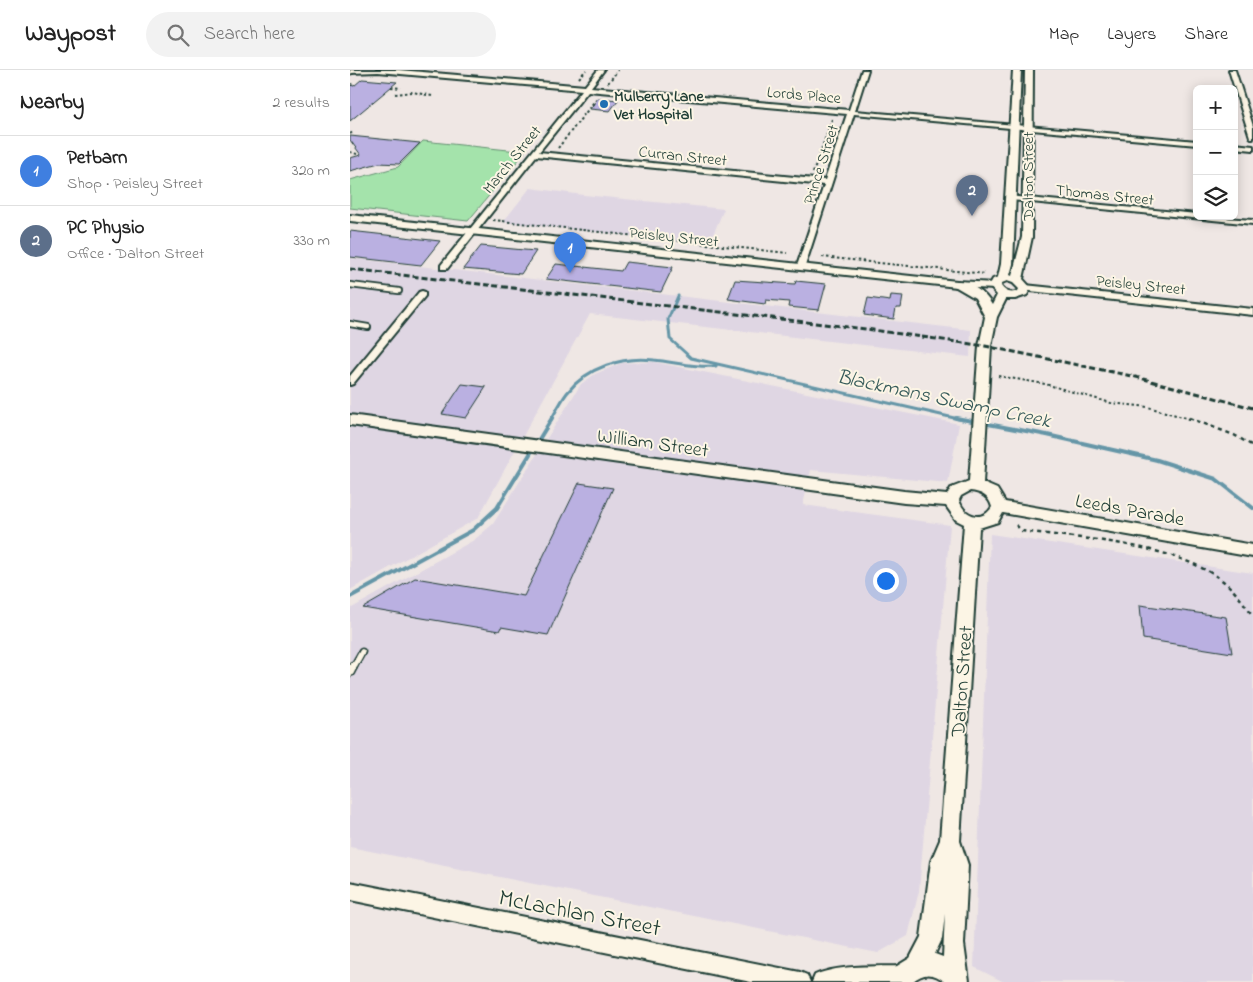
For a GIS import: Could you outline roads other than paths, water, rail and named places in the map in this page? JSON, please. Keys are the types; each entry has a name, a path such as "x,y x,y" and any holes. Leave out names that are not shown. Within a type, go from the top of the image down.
{"main road":[{"name":"Dalton Street","path":"976,486 985,346 991,317 1007,264 1017,70"},
{"name":"Dalton Street","path":"1021,284 1027,237 1029,70"},
{"path":"957,284 980,295 984,299 991,317"},
{"path":"1021,284 1020,295 1012,296 1000,286 1021,284"},
{"name":"William Street","path":"350,420 904,497 951,501"},
{"path":"976,486 984,488 995,496 999,507 997,512 987,520 972,521 955,511 951,501 956,491 976,486"},
{"name":"Leeds Parade","path":"999,507 1253,552"},
{"name":"Dalton Street","path":"907,974 931,939 941,861 950,841 972,521"},
{"name":"Dalton Street","path":"950,841 958,865 953,944 958,980"},
{"path":"907,974 927,962 947,969 958,980"}],"street":[{"name":"Lords Place","path":"352,71 377,70 1193,143"},
{"path":"442,76 448,70"},
{"name":"March Street","path":"444,267 601,70"},
{"name":"Prince Street","path":"801,266 865,70"},
{"path":"1232,70 1253,137"},
{"path":"1238,146 1253,148"},
{"name":"Curran Street","path":"535,154 828,183"},
{"name":"Thomas Street","path":"1010,198 1253,222"},
{"name":"Peisley Street","path":"350,218 957,284 1000,286"},
{"name":"Peisley Street","path":"1021,284 1253,312"},
{"path":"350,382 422,294"},
{"name":"McLachlan Street","path":"350,891 800,982"},
{"path":"822,982 858,976 907,974"}],"lane":[{"path":"350,285 399,291"},
{"path":"350,324 368,327"},
{"path":"350,672 362,652"}],"waterway":[{"name":"Blackmans Swamp Creek","path":"678,296 668,319 670,339 691,358 963,420"},
{"path":"551,420 565,396 575,384 585,376 606,365 642,359 693,366 716,366"},
{"path":"350,597 473,530 497,508 552,418"},
{"name":"Blackmans Swamp Creek","path":"956,418 1047,435 1157,460 1216,479 1253,508"}],"railway":[{"path":"350,269 866,329 985,346 1132,376 1253,408"}],"place":[{"name":"Mulberry Lane Vet Hospital","path":"604,104"},
{"name":"PC Physio","path":"972,216"},
{"name":"Petbarn","path":"570,273"}]}
